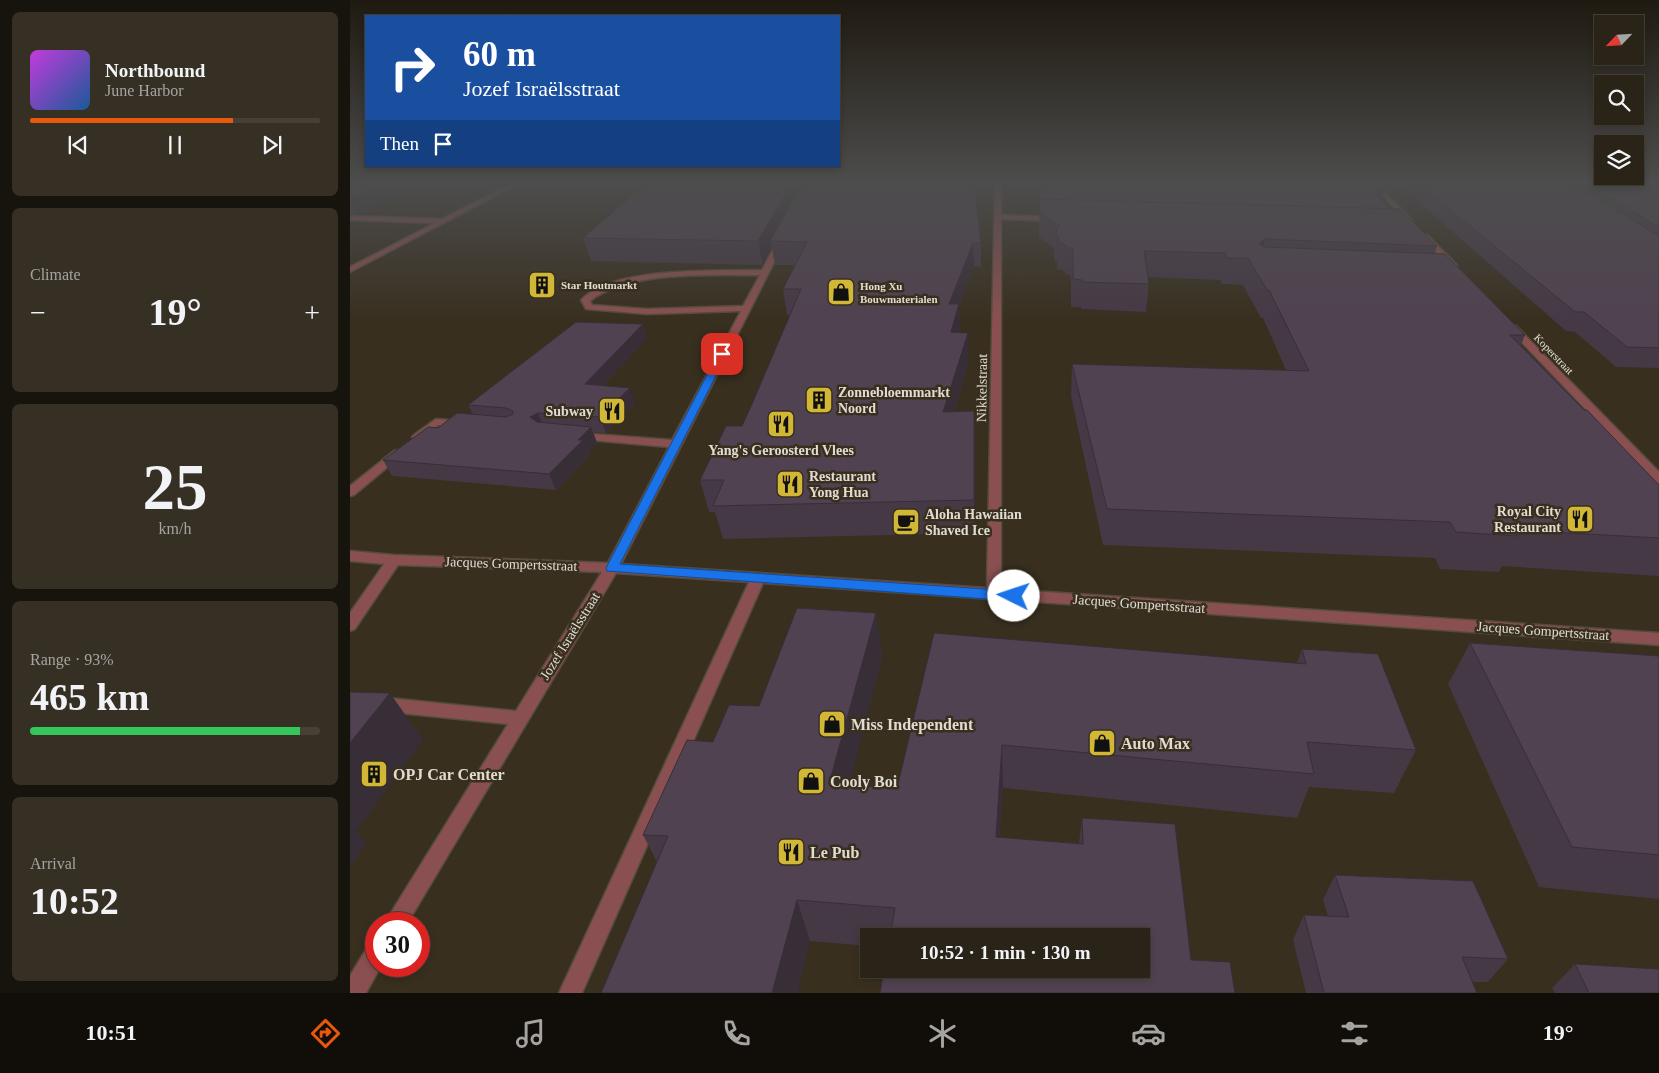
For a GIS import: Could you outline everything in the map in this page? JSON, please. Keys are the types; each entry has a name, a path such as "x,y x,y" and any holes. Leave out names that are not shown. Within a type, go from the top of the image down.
{"street":[{"path":"350,270 432,227"},
{"name":"Nikkelstraat","path":"994,595 998,227"},
{"path":"1412,227 1458,271"},
{"name":"Jozef Israëlsstraat","path":"402,912 612,568 786,231"},
{"path":"746,308 665,311 603,309 589,307 585,300 602,288 634,280 765,272"},
{"name":"Koperstraat","path":"1507,321 1659,479"},
{"path":"350,492 436,422 475,425"},
{"path":"563,435 676,444"},
{"name":"Jacques Gompertsstraat","path":"350,556 394,560 612,568 1659,639"},
{"path":"350,625 394,560"},
{"path":"570,993 758,578"},
{"path":"350,701 520,718"},
{"path":"353,993 365,973"}],"building":[{"path":"595,227 766,227 758,241 583,238"},
{"path":"778,227 979,227 981,243 973,243 949,304 959,304 951,332 968,333 943,412 974,411 974,500 713,506 724,480 700,480 726,426 742,426 801,289 783,289 807,242 770,241"},
{"path":"1058,227 1418,227 1437,246 1265,239 1259,244 1265,247 1445,254 1525,335 1510,335 1584,410 1587,410 1659,485 1659,538 1513,530 1517,536 1456,532 1450,522 1107,509 1072,364 1309,371 1269,290 1267,290 1248,258 1226,258 1225,253 1144,251 1149,284 1082,282 1082,280 1073,279 1073,248 1066,248 1066,245 1058,243 1059,236 1055,235"},
{"path":"1472,227 1645,227 1659,236 1659,348 1627,347 1584,312 1575,312"},
{"path":"576,322 643,324 585,384 630,388 600,417 538,413 530,417 537,422 591,427 578,440 583,440 549,474 383,460 428,427 438,428 457,413 506,417 513,414 513,411 506,408 468,405"},
{"path":"797,608 876,613 829,784 897,788 934,633 1306,664 1302,649 1378,654 1416,750 1307,742 1314,774 1002,745 996,837 1083,844 1082,818 1175,824 1191,960 1230,962 1235,993 880,993 882,978 1150,978 1150,928 891,928 895,908 797,900 772,993 601,993 668,836 643,835 687,740 713,742 729,705 759,706"},
{"path":"1470,643 1659,656 1659,855 1572,847"},
{"path":"350,692 390,693 350,743"},
{"path":"1335,875 1473,881 1508,959 1462,957 1477,993 1324,993 1304,915 1349,917"},
{"path":"1575,964 1659,969 1659,993 1589,993"}],"place":[{"name":"Star Houtmarkt","path":"542,285"},
{"name":"Hong Xu Bouwmaterialen","path":"841,292"},
{"name":"Zonnebloemmarkt Noord","path":"819,400"},
{"name":"Subway","path":"612,411"},
{"name":"Yang's Geroosterd Vlees","path":"781,424"},
{"name":"Restaurant Yong Hua","path":"790,484"},
{"name":"Royal City Restaurant","path":"1580,519"},
{"name":"Aloha Hawaiian Shaved Ice","path":"906,522"},
{"name":"Miss Independent","path":"832,724"},
{"name":"Auto Max","path":"1102,743"},
{"name":"OPJ Car Center","path":"374,774"},
{"name":"Cooly Boi","path":"811,781"},
{"name":"Le Pub","path":"791,852"}],"route":[{"path":"722,354 612,568 1014,596"}]}
